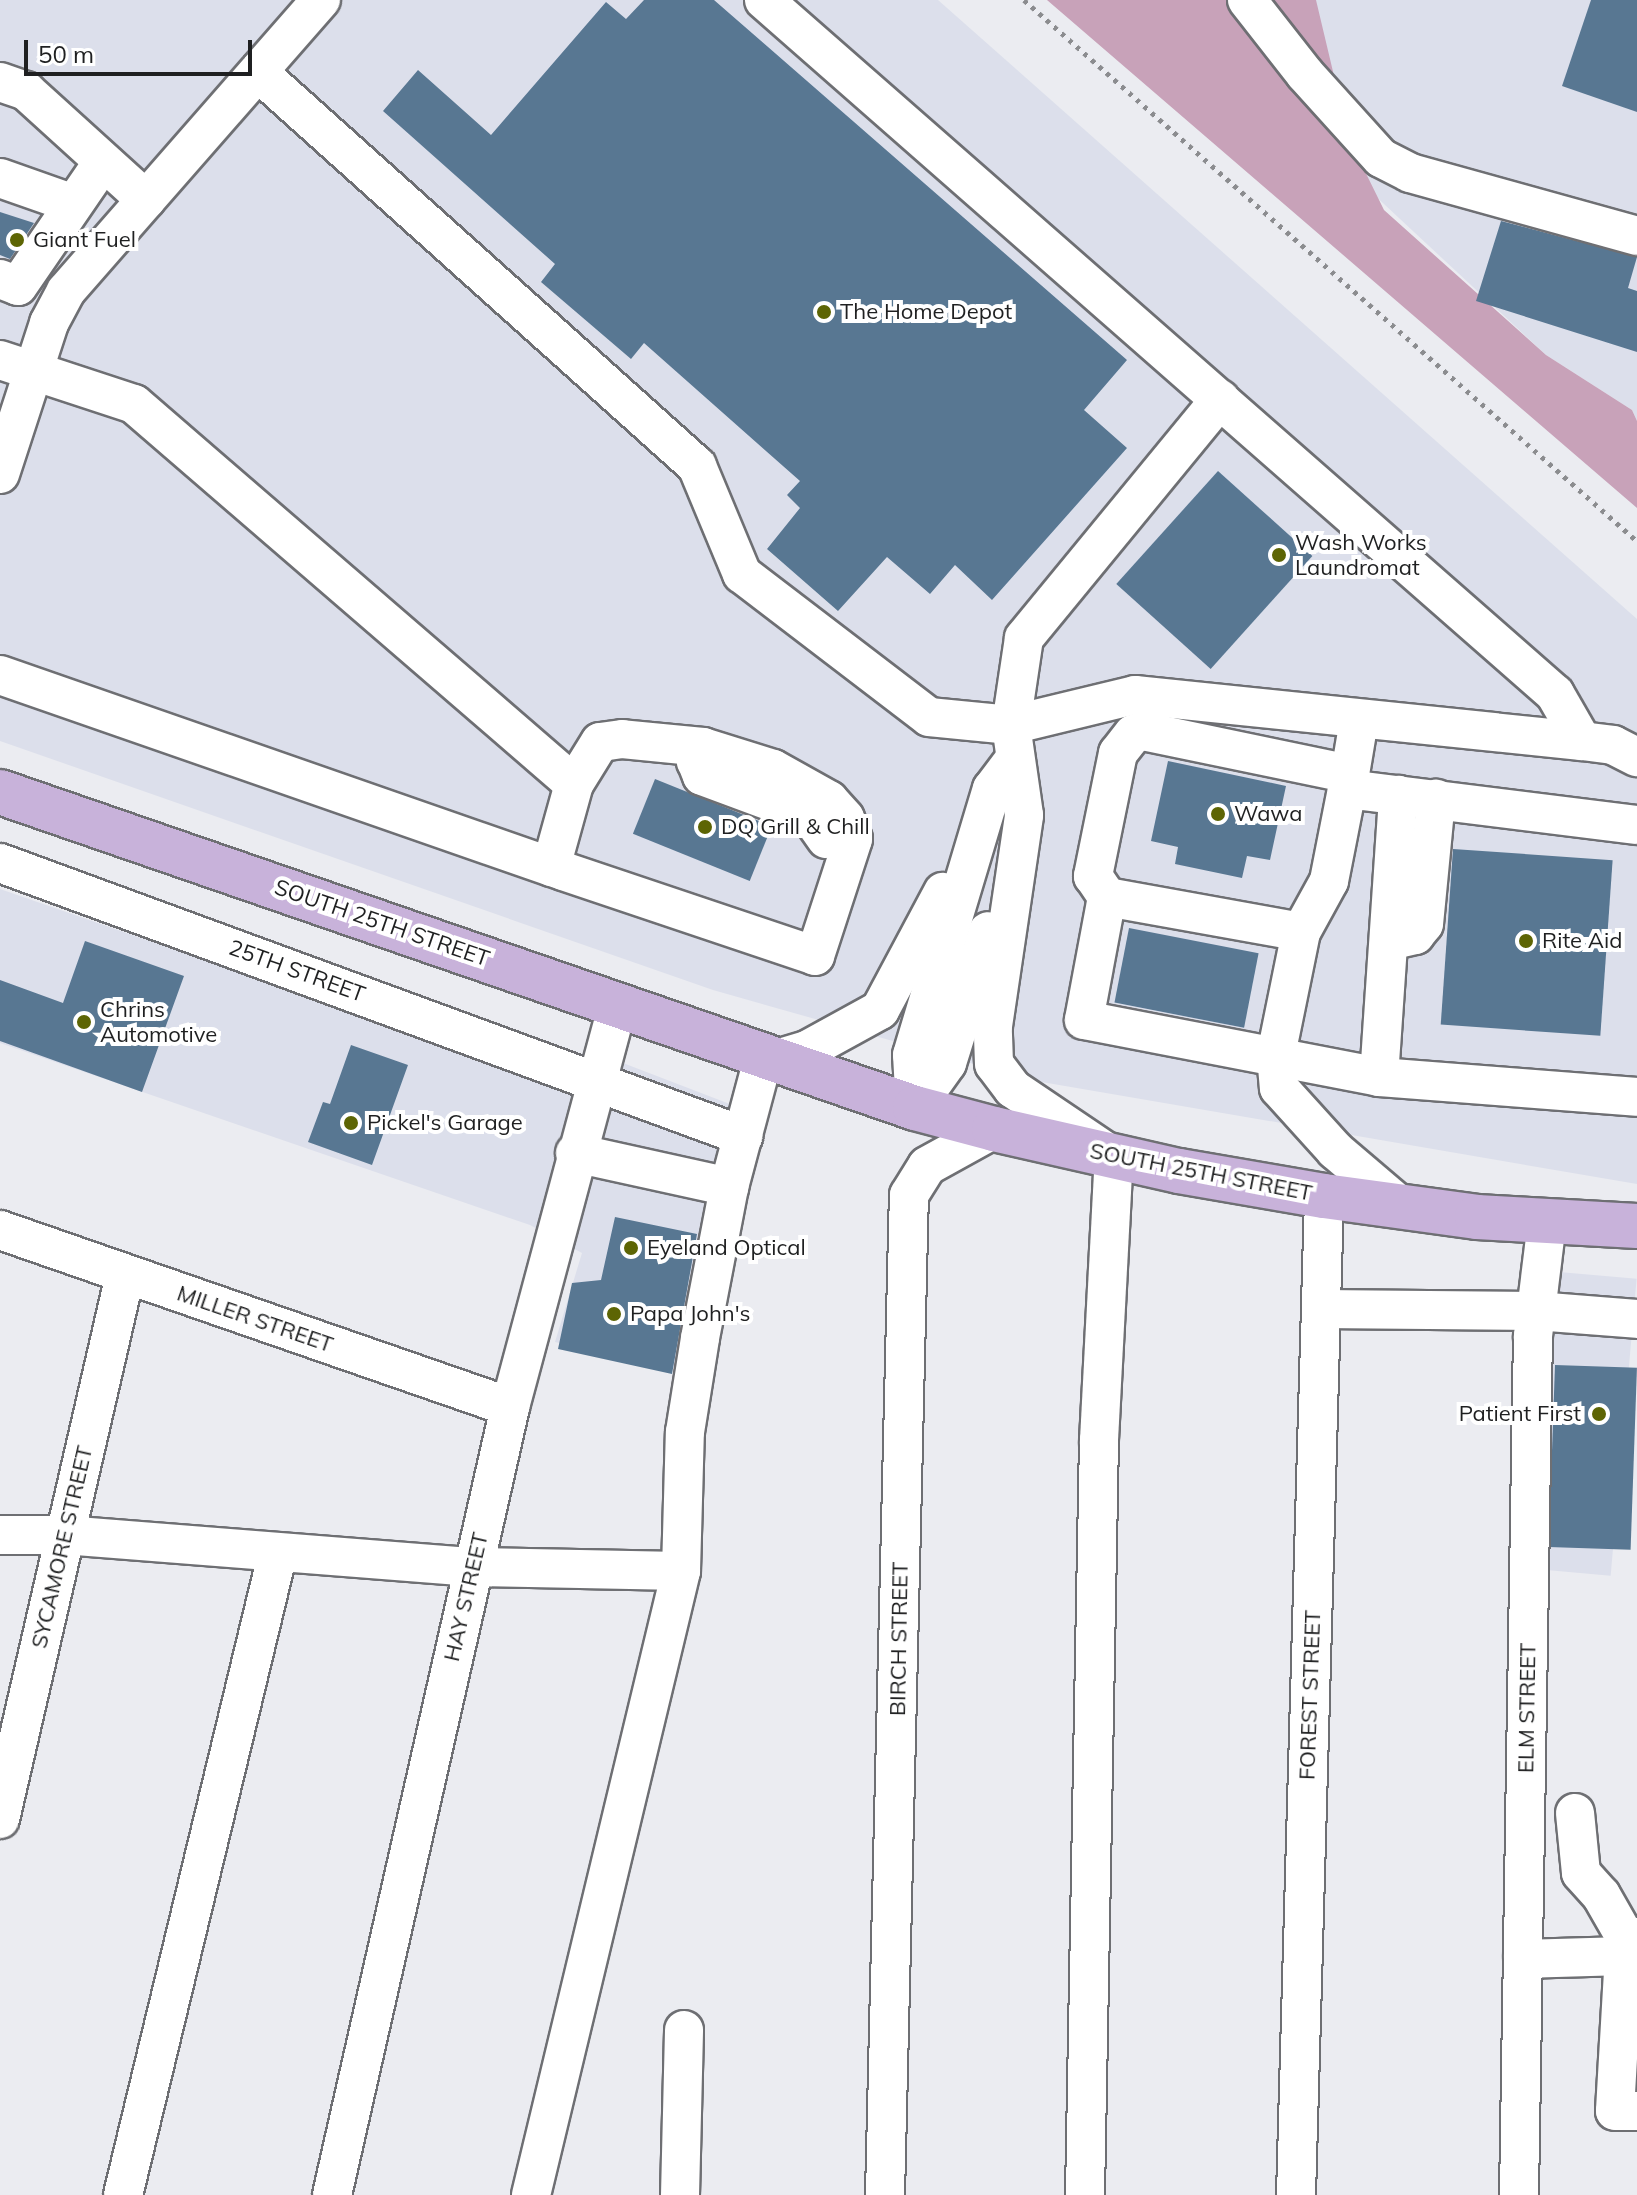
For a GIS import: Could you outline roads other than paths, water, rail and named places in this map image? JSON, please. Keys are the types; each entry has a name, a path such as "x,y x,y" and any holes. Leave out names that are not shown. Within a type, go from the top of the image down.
{"main road":[{"name":"SOUTH 25TH STREET","path":"0,792 915,1108 994,1129 1114,1157 1324,1196 1547,1222 1637,1226"}],"street":[{"path":"764,0 1555,694 1582,741"},
{"path":"1247,0 1305,74 1381,158 1410,173 1637,236"},
{"path":"2,461 17,366 49,323 66,291 258,72 305,6"},
{"path":"258,72 697,466 742,574 929,717 1012,743 1135,695 1582,741 1613,745 1637,757"},
{"path":"0,82 26,91 146,200"},
{"path":"0,279 18,286 71,203 103,162"},
{"path":"0,178 71,203"},
{"path":"17,366 134,404 574,784"},
{"path":"531,2195 681,1571 685,1432 729,1187 771,1057 809,1049 880,1010 987,804 1012,743 1024,638 1220,399"},
{"path":"0,675 808,954"},
{"path":"1359,720 1329,881 1301,932 1276,1055 1276,1077 1284,1097 1402,1207"},
{"path":"1637,825 1398,795 1143,731 1123,742 1118,753 1093,876 1107,897 1084,1020 1379,1077 1637,1097"},
{"path":"551,867 574,784 600,742 642,739 703,747 773,769 829,800 845,818 853,839 808,954"},
{"path":"1012,743 1024,815 993,1026 994,1064 1013,1089 1114,1157 1099,1440 1085,2195"},
{"path":"703,747 696,761 702,776 790,807 821,827 831,856 830,872 808,954"},
{"path":"1379,1077 1398,795"},
{"path":"1389,941 1415,935 1424,924 1436,799"},
{"path":"915,1108 912,1055 987,804"},
{"path":"915,1108 947,1063 1024,815"},
{"name":"25TH STREET","path":"0,863 594,1080 623,1095 743,1136"},
{"path":"1107,897 1301,932"},
{"name":"HAY STREET","path":"332,2195 510,1407 594,1080 618,1004"},
{"name":"BIRCH STREET","path":"885,2195 909,1195 927,1166 994,1129"},
{"path":"575,1153 729,1187"},
{"name":"FOREST STREET","path":"1296,2195 1324,1196"},
{"name":"ELM STREET","path":"1519,2195 1536,1311 1547,1222"},
{"name":"MILLER STREET","path":"0,1230 510,1407"},
{"name":"SYCAMORE STREET","path":"0,1819 125,1275"},
{"path":"1321,1309 1536,1311 1637,1319"},
{"path":"0,1535 64,1535 473,1567 681,1571"},
{"path":"123,2195 278,1552"},
{"path":"1575,1813 1581,1873 1601,1895 1628,1943 1629,1994 1615,2111 1637,2111"},
{"path":"1523,1959 1628,1943"},
{"path":"680,2195 684,2030"}],"place":[{"name":"Giant Fuel","path":"17,240"},
{"name":"The Home Depot","path":"824,312"},
{"name":"Wash Works Laundromat","path":"1279,555"},
{"name":"Wawa","path":"1218,814"},
{"name":"DQ Grill & Chill","path":"705,827"},
{"name":"Rite Aid","path":"1526,941"},
{"name":"Chrins Automotive","path":"84,1022"},
{"name":"Pickel's Garage","path":"351,1123"},
{"name":"Eyeland Optical","path":"631,1248"},
{"name":"Papa John's","path":"614,1314"},
{"name":"Patient First","path":"1599,1414"}]}
